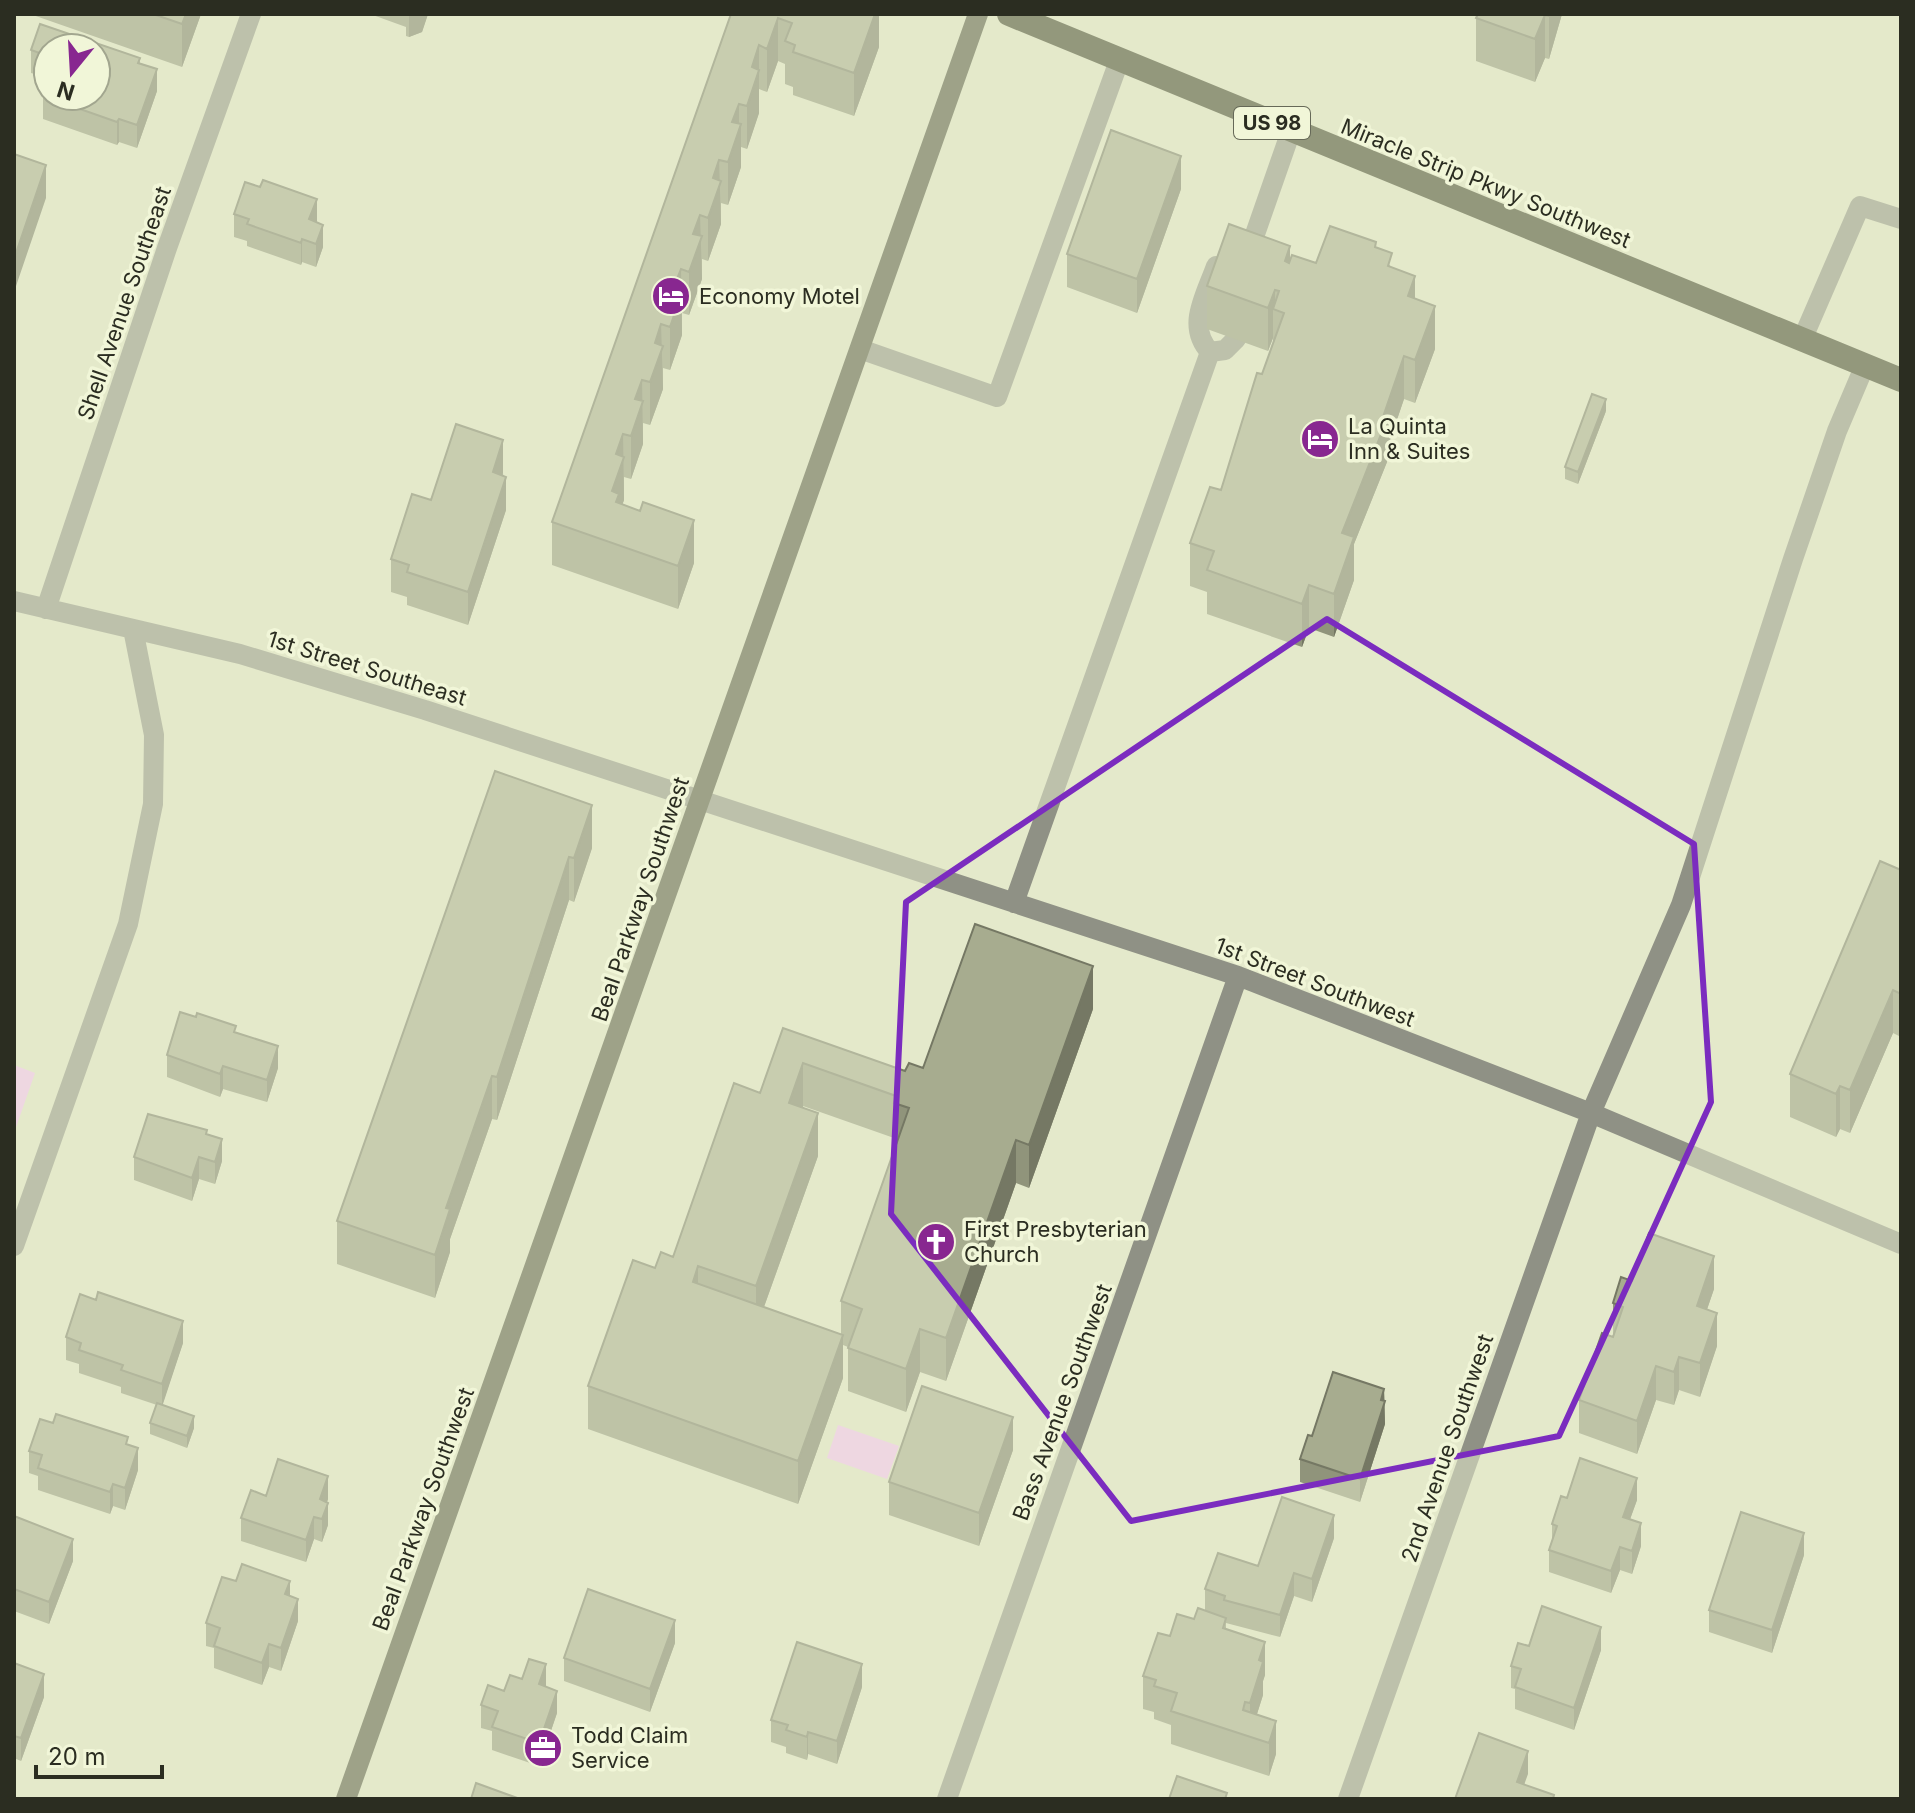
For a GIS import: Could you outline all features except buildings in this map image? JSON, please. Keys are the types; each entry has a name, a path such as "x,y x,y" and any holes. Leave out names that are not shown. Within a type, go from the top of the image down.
{"highway":[{"name":"Miracle Strip Pkwy Southwest","path":"1009,14 1901,380"}],"main road":[{"name":"Beal Parkway Southwest","path":"346,1799 978,14"}],"street":[{"name":"Shell Avenue Southeast","path":"46,609 167,248 251,14"},
{"path":"860,349 997,397 1119,61"},
{"path":"1210,352 1198,340 1196,324 1218,261 1229,250 1257,247 1291,131"},
{"path":"1802,340 1860,206 1901,219"},
{"path":"1210,352 1225,350 1236,339"},
{"path":"1014,903 1210,352"},
{"name":"2nd Avenue Southwest","path":"1348,1799 1591,1113 1681,905 1793,559 1837,431 1865,365"},
{"name":"1st Street Southeast","path":"14,601 268,663 700,799"},
{"path":"14,1246 128,924 153,804 154,735 133,629"},
{"name":"1st Street Southwest","path":"700,799 1238,976 1591,1113 1901,1244"},
{"name":"Bass Avenue Southwest","path":"947,1799 1238,976"}],"highlighted area":[{"path":"1327,619 1694,844 1711,1102 1559,1436 1131,1521 891,1214 906,902"}],"shaded area":[{"path":"14,1065 35,1073 14,1133"},
{"path":"838,1425 899,1446 887,1479 827,1458"}],"place":[{"name":"Economy Motel","path":"671,296"},
{"name":"La Quinta Inn & Suites","path":"1320,439"},
{"name":"First Presbyterian Church","path":"936,1242"},
{"name":"Todd Claim Service","path":"543,1748"}]}
